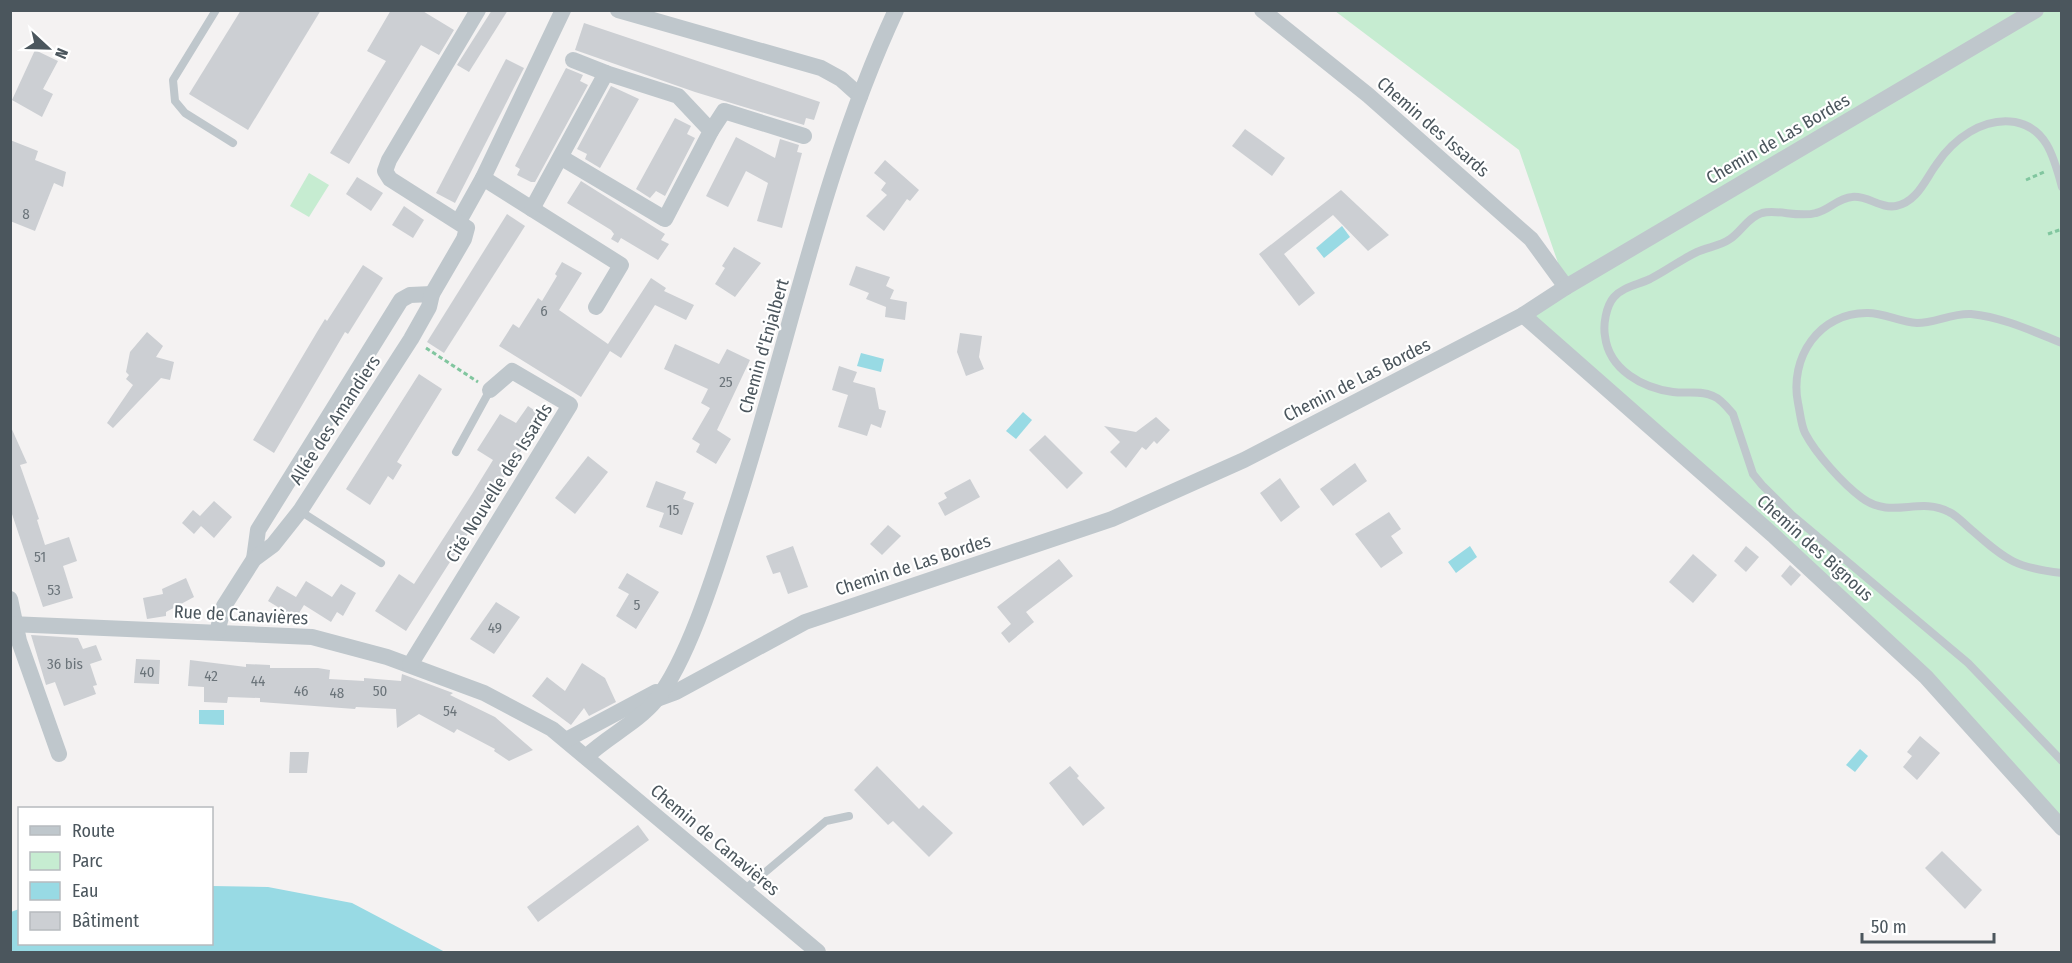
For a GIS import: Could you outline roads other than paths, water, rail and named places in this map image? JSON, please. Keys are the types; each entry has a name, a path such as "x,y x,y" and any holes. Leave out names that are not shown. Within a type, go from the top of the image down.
{"street":[{"path":"478,10 467,34 388,160 385,171 390,179 459,221 483,178 562,10"},
{"path":"618,10 821,68 841,79 860,96"},
{"name":"Chemin d'Enjalbert","path":"586,757 638,717 660,694 688,639 748,471 830,188 860,96 896,10"},
{"name":"Chemin des Issards","path":"1262,10 1368,95 1531,239 1566,287"},
{"name":"Chemin de Las Bordes","path":"660,694 676,692 805,622 1121,515 1244,460 1523,315 1566,287 2036,10"},
{"path":"573,60 678,96 711,131"},
{"path":"532,209 562,158 606,73"},
{"path":"562,158 665,219 711,131 724,111 804,136"},
{"path":"483,178 621,266 596,307"},
{"name":"Allée des Amandiers","path":"217,632 224,606 254,559 273,545 300,511 411,339 429,307 432,294 464,239 467,228 459,221"},
{"path":"254,559 258,530 401,300 410,295 432,294"},
{"name":"Chemin des Bignous","path":"1523,315 1773,535 1926,677 2061,828"},
{"name":"Cité Nouvelle des Issards","path":"410,665 570,405 512,371 490,390"},
{"path":"277,500 300,511"},
{"path":"10,599 13,624 59,754"},
{"name":"Rue de Canavières","path":"13,624 312,637 410,665 484,693 552,729 586,757"},
{"path":"566,740 660,694"},
{"name":"Chemin de Canavières","path":"586,757 818,952"}],"lane":[{"path":"216,10 173,80 174,101 185,112 233,143"},
{"path":"2061,187 2056,166 2044,138 2036,129 2005,121 1986,123 1970,131 1954,144 1911,199 1896,206 1855,196 1843,199 1818,213 1804,215 1762,213 1752,218 1731,238 1698,252 1648,280 1623,290 1612,299 1605,321 1605,336 1609,352 1619,366 1641,384 1675,392 1694,391 1714,396 1727,407 1733,414 1753,474 1762,485 1792,515 1968,663 2061,761"},
{"path":"2061,343 2005,321 1970,314 1948,316 1921,323 1868,313 1832,321 1808,342 1796,370 1796,392 1804,432 1821,457 1862,498 1879,507 1895,510 1921,505 1935,506 1951,513 2004,558 2020,566 2061,573"},
{"path":"456,452 490,390"},
{"path":"300,511 381,562"},
{"path":"744,890 826,821 849,816"}],"water":[{"path":"1342,226 1350,237 1324,258 1316,248"},
{"path":"861,353 884,359 881,372 857,366"},
{"path":"1023,412 1032,420 1016,439 1006,431"},
{"path":"1470,546 1477,557 1456,573 1448,562"},
{"path":"199,710 224,710 224,725 199,724"},
{"path":"1860,749 1868,756 1855,772 1846,765"},
{"path":"213,886 268,887 352,903 445,952 11,952 11,912 18,909 18,945 213,945"}]}
